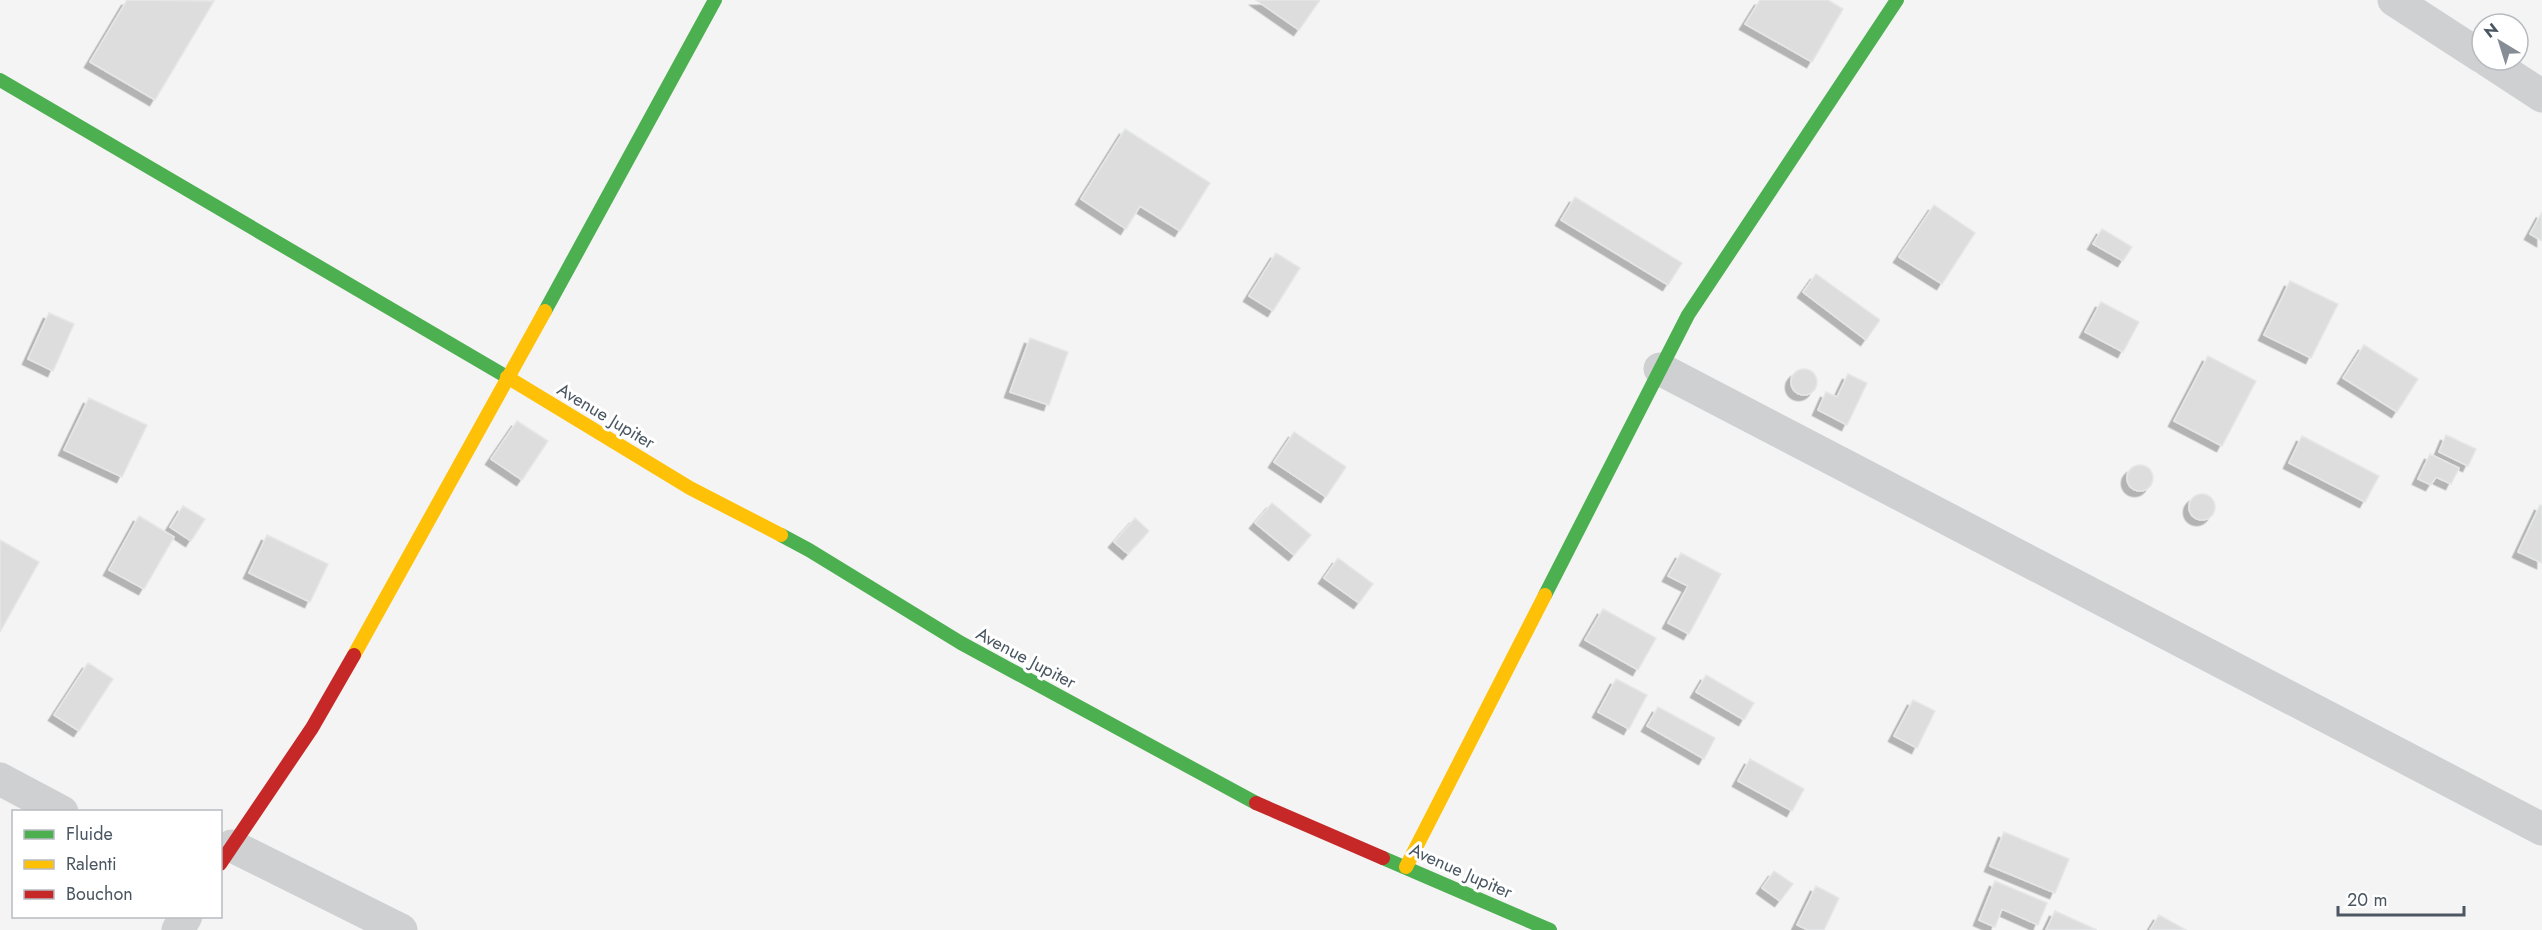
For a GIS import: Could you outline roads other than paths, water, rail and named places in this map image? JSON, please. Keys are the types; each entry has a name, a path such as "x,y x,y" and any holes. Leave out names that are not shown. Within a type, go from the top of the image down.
{"street":[{"path":"401,930 226,855 312,728 381,609 715,0"},
{"path":"1406,867 1688,315 1897,0"},
{"path":"2394,0 2470,49"},
{"path":"2505,72 2542,96"},
{"name":"Avenue Jupiter","path":"0,80 507,377 690,488 809,550 961,643 1263,807 1550,930"},
{"path":"1660,369 2542,829"},
{"path":"0,778 58,810"}]}
